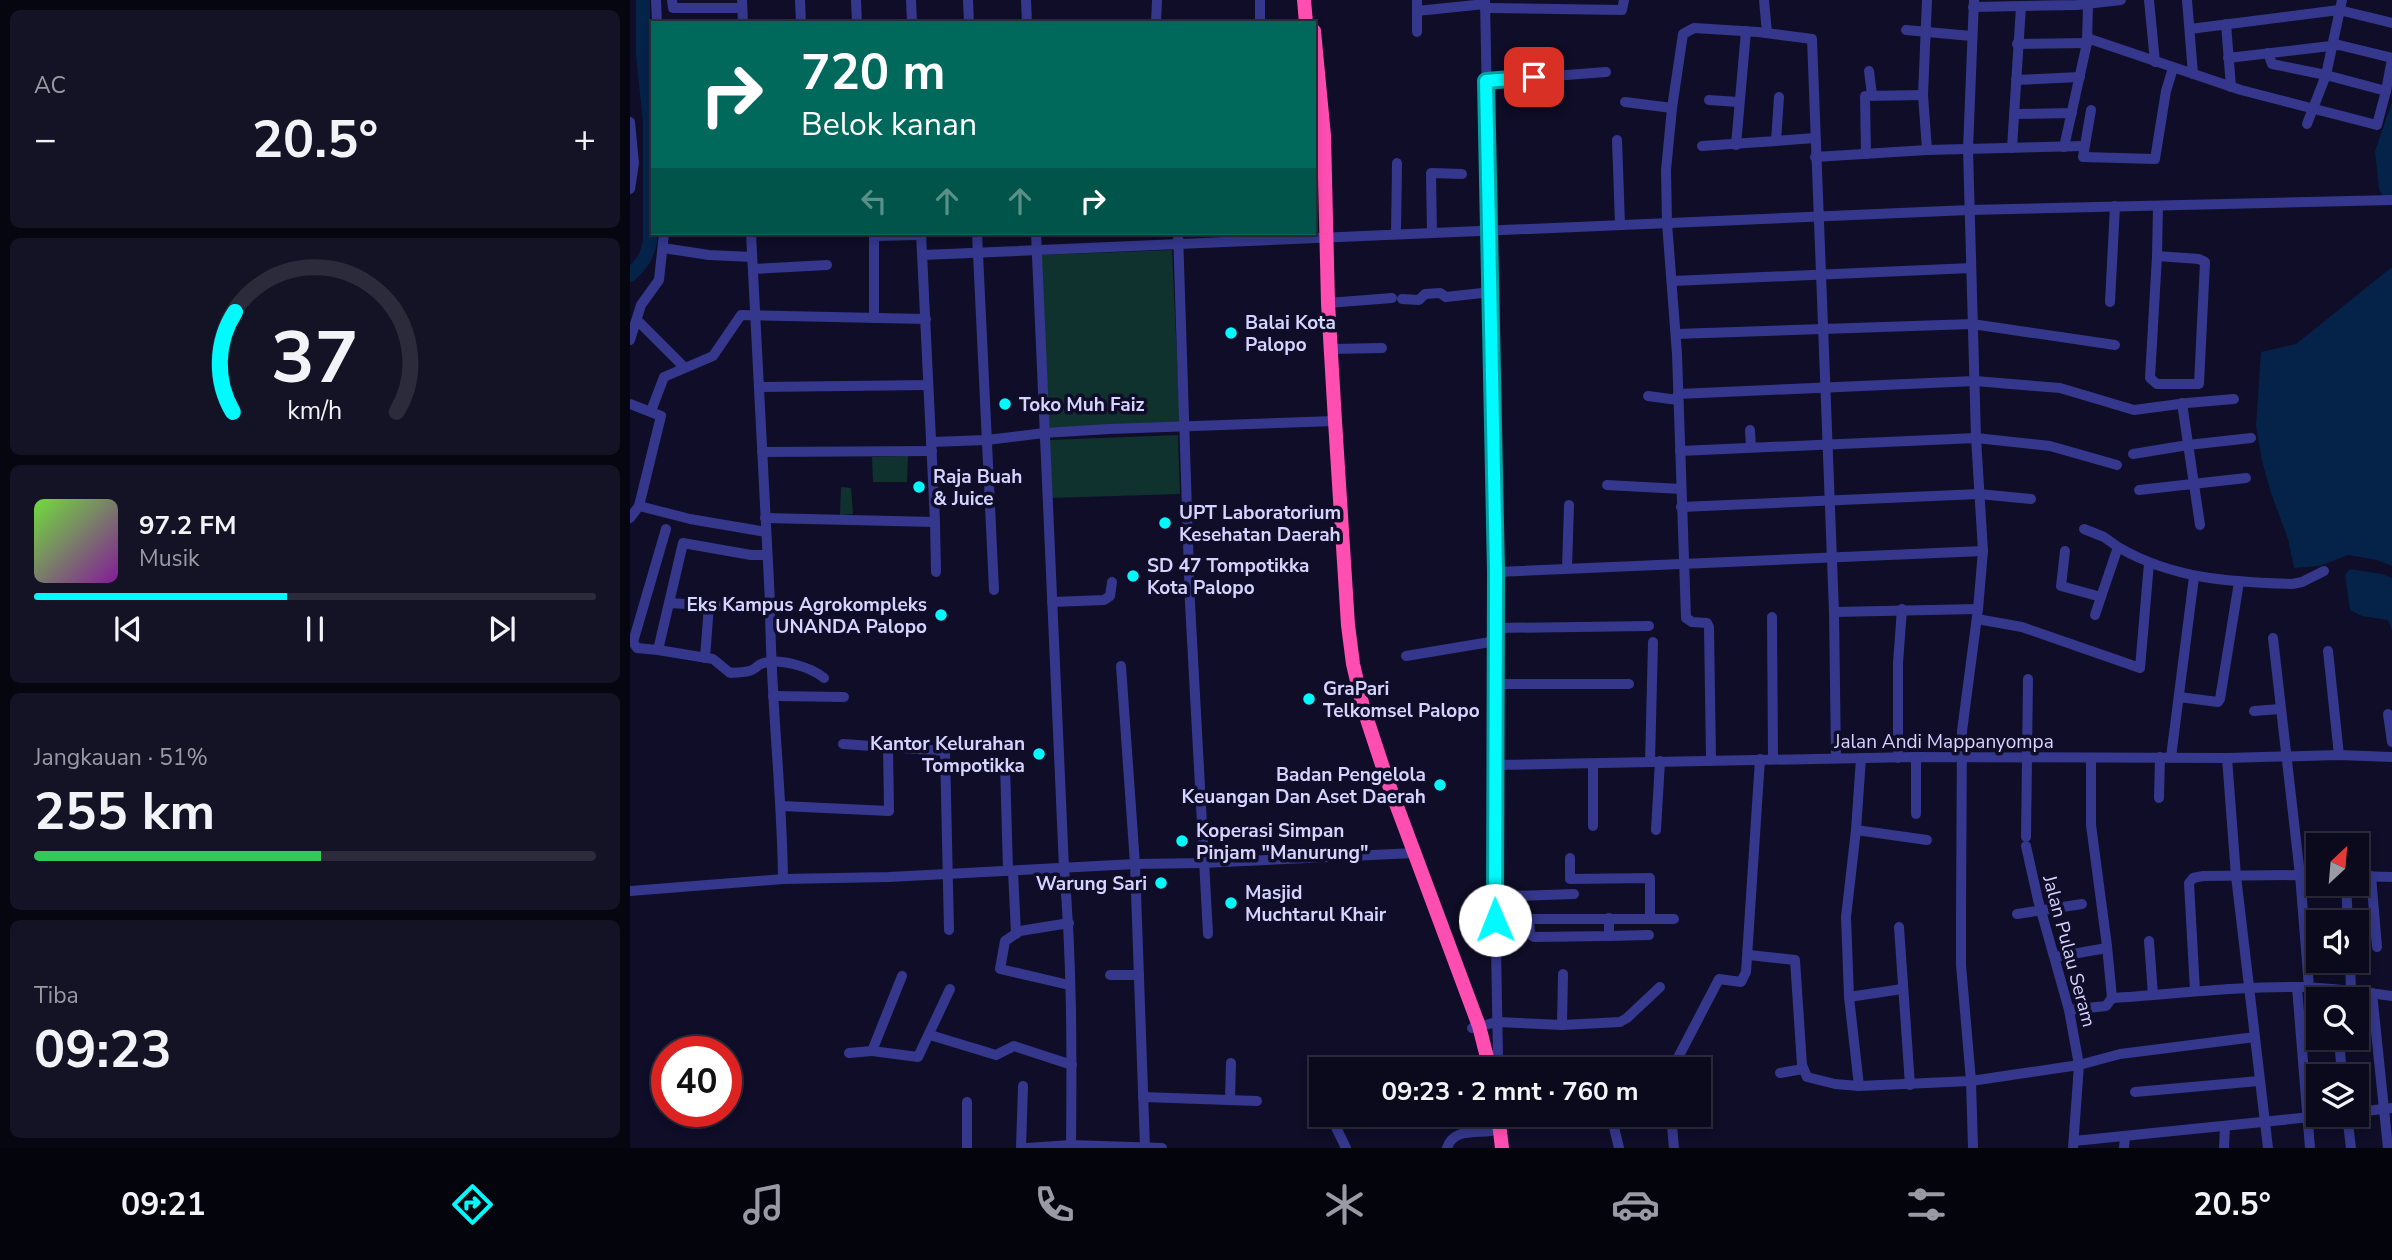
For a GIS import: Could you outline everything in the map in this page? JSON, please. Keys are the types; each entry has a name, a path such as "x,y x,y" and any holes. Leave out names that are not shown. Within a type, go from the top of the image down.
{"highway":[{"path":"1304,0 1306,21"},
{"path":"1312,0 1314,21"},
{"path":"1316,58 1324,136 1322,237 1331,422 1353,664 1363,707 1411,853 1488,1057"},
{"path":"1316,166 1331,349 1331,422"},
{"path":"1476,1027 1481,1057"},
{"path":"1491,1127 1493,1148"},
{"path":"1500,1127 1502,1148"}],"street":[{"path":"800,0 801,21"},
{"path":"856,0 857,21"},
{"path":"911,0 912,21"},
{"path":"968,0 968,21"},
{"path":"1026,0 1027,21"},
{"path":"1156,21 1157,0"},
{"path":"1260,0 1260,21"},
{"path":"1417,32 1417,5 1574,4 1622,10 1624,0"},
{"path":"1763,0 1767,33"},
{"path":"1927,0 1923,95 1927,150"},
{"path":"1973,1148 1971,1081 1961,965 1962,731 1983,551 1976,438 1969,210 1968,149 1974,3 2021,6 2120,0"},
{"path":"2149,0 2155,62"},
{"path":"2187,0 2193,74"},
{"path":"656,5 742,4"},
{"path":"1485,4 1496,572 1494,894 1498,1057"},
{"path":"2064,147 2087,41 2088,4"},
{"path":"2190,29 2340,5 2392,23"},
{"path":"2307,124 2326,75 2340,5"},
{"path":"2012,148 2021,6"},
{"path":"2226,24 2231,87"},
{"path":"1712,760 1709,627 1707,623 1692,622 1686,618 1673,281 1667,223 1666,162 1672,108 1685,32 1694,28 1812,39 1834,612 1836,758"},
{"path":"1906,30 1971,36"},
{"path":"1735,145 1746,31"},
{"path":"2017,44 2087,41 2231,87 2377,125 2392,59 2346,46 2228,58"},
{"path":"2269,53 2272,64 2386,91"},
{"path":"2091,110 2083,158 2155,159 2166,91 2173,68"},
{"path":"1870,71 1872,94"},
{"path":"1486,81 1606,72"},
{"path":"2016,80 2080,77"},
{"path":"1866,154 1866,95 1923,95"},
{"path":"1776,141 1779,97"},
{"path":"1709,100 1738,102"},
{"path":"1625,102 1672,108"},
{"path":"2014,114 2071,113"},
{"path":"630,122 634,163 630,189"},
{"path":"1702,146 1815,138"},
{"path":"1617,140 1620,224"},
{"path":"1815,158 1927,150 2084,146"},
{"path":"1396,234 1397,163"},
{"path":"1432,233 1431,173 1462,174"},
{"path":"923,255 1037,250 1178,238 1322,237 1969,210 2392,200"},
{"path":"2110,302 2115,206"},
{"path":"2157,256 2199,259 2205,262 2199,384 2157,384 2150,378 2158,206"},
{"path":"630,340 633,316 659,280 664,235"},
{"path":"751,235 770,609 770,663 782,806 783,879"},
{"path":"874,318 874,236 898,235"},
{"path":"921,235 936,572"},
{"path":"977,235 994,590"},
{"path":"1036,235 1064,868 1069,923 1071,1146"},
{"path":"1178,238 1190,603 1208,934"},
{"path":"663,248 709,255 752,257"},
{"path":"753,269 827,265"},
{"path":"1673,281 1971,268"},
{"path":"1328,303 1397,298 1419,300 1425,294 1436,293 1446,297 1491,292"},
{"path":"651,411 664,377 716,354 741,315 926,319"},
{"path":"633,316 684,367"},
{"path":"1675,334 1972,324 2115,345"},
{"path":"1331,349 1382,348"},
{"path":"1648,396 1678,397 1825,386 1975,381 2060,388 2134,410 2182,403 2234,400"},
{"path":"759,387 928,385"},
{"path":"2182,403 2200,525"},
{"path":"630,404 661,416 639,506 630,518"},
{"path":"762,452 931,447 1044,433 1331,422"},
{"path":"1750,430 1751,447"},
{"path":"1679,451 1976,438 2050,446 2117,465"},
{"path":"2133,454 2188,444 2251,438"},
{"path":"2139,490 2245,478"},
{"path":"1607,485 1681,489"},
{"path":"1681,507 1979,494 2031,499"},
{"path":"1567,568 1569,505"},
{"path":"639,506 690,519 766,532"},
{"path":"765,518 935,522"},
{"path":"666,529 633,642 637,648 715,660 730,673 751,671 759,665 770,663 803,666 824,678"},
{"path":"2084,529 2104,537 2149,563 2194,577 2239,582 2299,583 2324,572"},
{"path":"658,650 683,543 751,555 767,555"},
{"path":"2095,615 2118,547"},
{"path":"1496,572 1983,551"},
{"path":"2065,551 2061,586 2101,597"},
{"path":"1834,612 1902,609 1977,614 2140,668 2149,563"},
{"path":"2159,799 2179,697 2194,577"},
{"path":"1052,602 1104,600 1110,596 1112,582"},
{"path":"2179,697 2218,702 2220,699 2239,582"},
{"path":"669,603 770,609"},
{"path":"705,658 709,605"},
{"path":"1898,758 1898,663 1902,609"},
{"path":"1772,617 1773,759"},
{"path":"1496,628 1649,626"},
{"path":"2273,638 2300,875 2309,987"},
{"path":"1406,656 1496,641"},
{"path":"1653,642 1656,830"},
{"path":"2328,651 2339,755"},
{"path":"1121,666 1135,863 1145,1148"},
{"name":"Jalan Pulau Seram","path":"2028,679 2026,842 2041,910 2069,1010 2079,1065 2073,1145"},
{"path":"1496,684 1629,684"},
{"path":"773,696 844,696"},
{"path":"2254,711 2280,709"},
{"path":"2388,714 2392,742"},
{"path":"843,744 945,751 949,930"},
{"path":"782,806 889,811 888,748"},
{"path":"1916,757 1916,814"},
{"name":"Jalan Andi Mappanyompa","path":"1496,765 1916,757 2392,757"},
{"path":"1859,1086 1849,998 1846,917 1861,758"},
{"path":"2069,1010 2108,1005 2112,998 2091,825 2091,758"},
{"path":"2227,758 2236,876 2267,1148"},
{"path":"1678,1057 1719,979 1742,981 1749,954 1760,760"},
{"path":"1005,764 1016,934"},
{"path":"1593,764 1593,826"},
{"path":"1856,830 1927,841"},
{"path":"630,891 783,879 1411,853"},
{"path":"1570,858 1570,879 1650,878 1650,918"},
{"path":"2195,991 2190,881 2203,876 2306,875"},
{"path":"2377,947 2371,876 2392,877"},
{"path":"1494,894 1574,894"},
{"path":"1513,896 1529,919 1530,934 1534,937 1649,935"},
{"path":"2017,914 2082,904"},
{"path":"1609,918 1609,936"},
{"path":"1529,919 1674,919"},
{"path":"1069,923 1020,931 1005,941 1000,970 1069,985"},
{"path":"1899,927 1910,1084"},
{"path":"2149,941 2153,995"},
{"path":"2055,957 2107,948"},
{"path":"1749,954 1795,960 1803,1069 1810,1079 1859,1086 1971,1081 2079,1065 2120,1054 2255,1037"},
{"path":"1562,1025 1563,974"},
{"path":"1110,975 1139,975"},
{"path":"872,1051 902,976"},
{"path":"1476,1027 1497,1022 1562,1025 1620,1021 1627,1018 1660,987"},
{"path":"2073,1145 2125,1136 2306,1118 2297,987"},
{"path":"2112,998 2195,991 2306,987"},
{"path":"849,1052 872,1051 916,1058 930,1035 950,989"},
{"path":"1849,998 1902,989"},
{"path":"2369,993 2392,996"},
{"path":"2372,993 2388,1109 2388,1148"},
{"path":"930,1035 996,1055 1014,1046 1072,1065"},
{"path":"1230,1099 1231,1063"},
{"path":"1780,1073 1803,1069"},
{"path":"2135,1092 2259,1081"},
{"path":"1021,1148 1023,1086"},
{"path":"1143,1097 1257,1101"},
{"path":"967,1102 967,1148"},
{"path":"2369,1111 2388,1109"},
{"path":"1336,1127 1346,1148"},
{"path":"1614,1127 1619,1148"},
{"path":"1672,1127 1674,1148"},
{"path":"2223,1147 2225,1127"},
{"path":"2307,1127 2310,1148"},
{"path":"2348,1127 2351,1148"},
{"path":"1447,1148 1455,1135 1491,1131"},
{"path":"2124,1148 2125,1136"},
{"path":"1027,1148 1162,1148"}],"green space":[{"path":"1172,250 1180,423 1049,428 1041,255"},
{"path":"1178,435 1180,494 1051,498 1049,440"},
{"path":"908,456 907,482 873,482 872,457"},
{"path":"841,487 851,488 853,514 840,515"}],"water":[{"path":"2392,102 2392,196 2383,197 2379,189 2375,151"},
{"path":"2392,267 2392,566 2377,560 2348,555 2320,566 2294,568 2288,539 2262,461 2256,426 2261,352 2296,344"},
{"path":"2350,569 2392,578 2392,631 2388,620 2362,616 2350,610 2345,575"}],"waterway":[{"path":"630,275 643,260 650,242 650,122 643,55 643,0"}],"place":[{"name":"Balai Kota Palopo","path":"1231,333"},
{"name":"Toko Muh Faiz","path":"1005,404"},
{"name":"Raja Buah & Juice","path":"919,487"},
{"name":"UPT Laboratorium Kesehatan Daerah","path":"1165,523"},
{"name":"SD 47 Tompotikka Kota Palopo","path":"1133,576"},
{"name":"Eks Kampus Agrokompleks UNANDA Palopo","path":"941,615"},
{"name":"GraPari Telkomsel Palopo","path":"1309,699"},
{"name":"Kantor Kelurahan Tompotikka","path":"1039,754"},
{"name":"Badan Pengelola Keuangan Dan Aset Daerah","path":"1440,785"},
{"name":"Koperasi Simpan Pinjam \"Manurung\"","path":"1182,841"},
{"name":"Warung Sari","path":"1161,883"},
{"name":"Masjid Muchtarul Khair","path":"1231,903"}],"route":[{"path":"1495,920 1496,572 1486,81 1534,77"}]}
